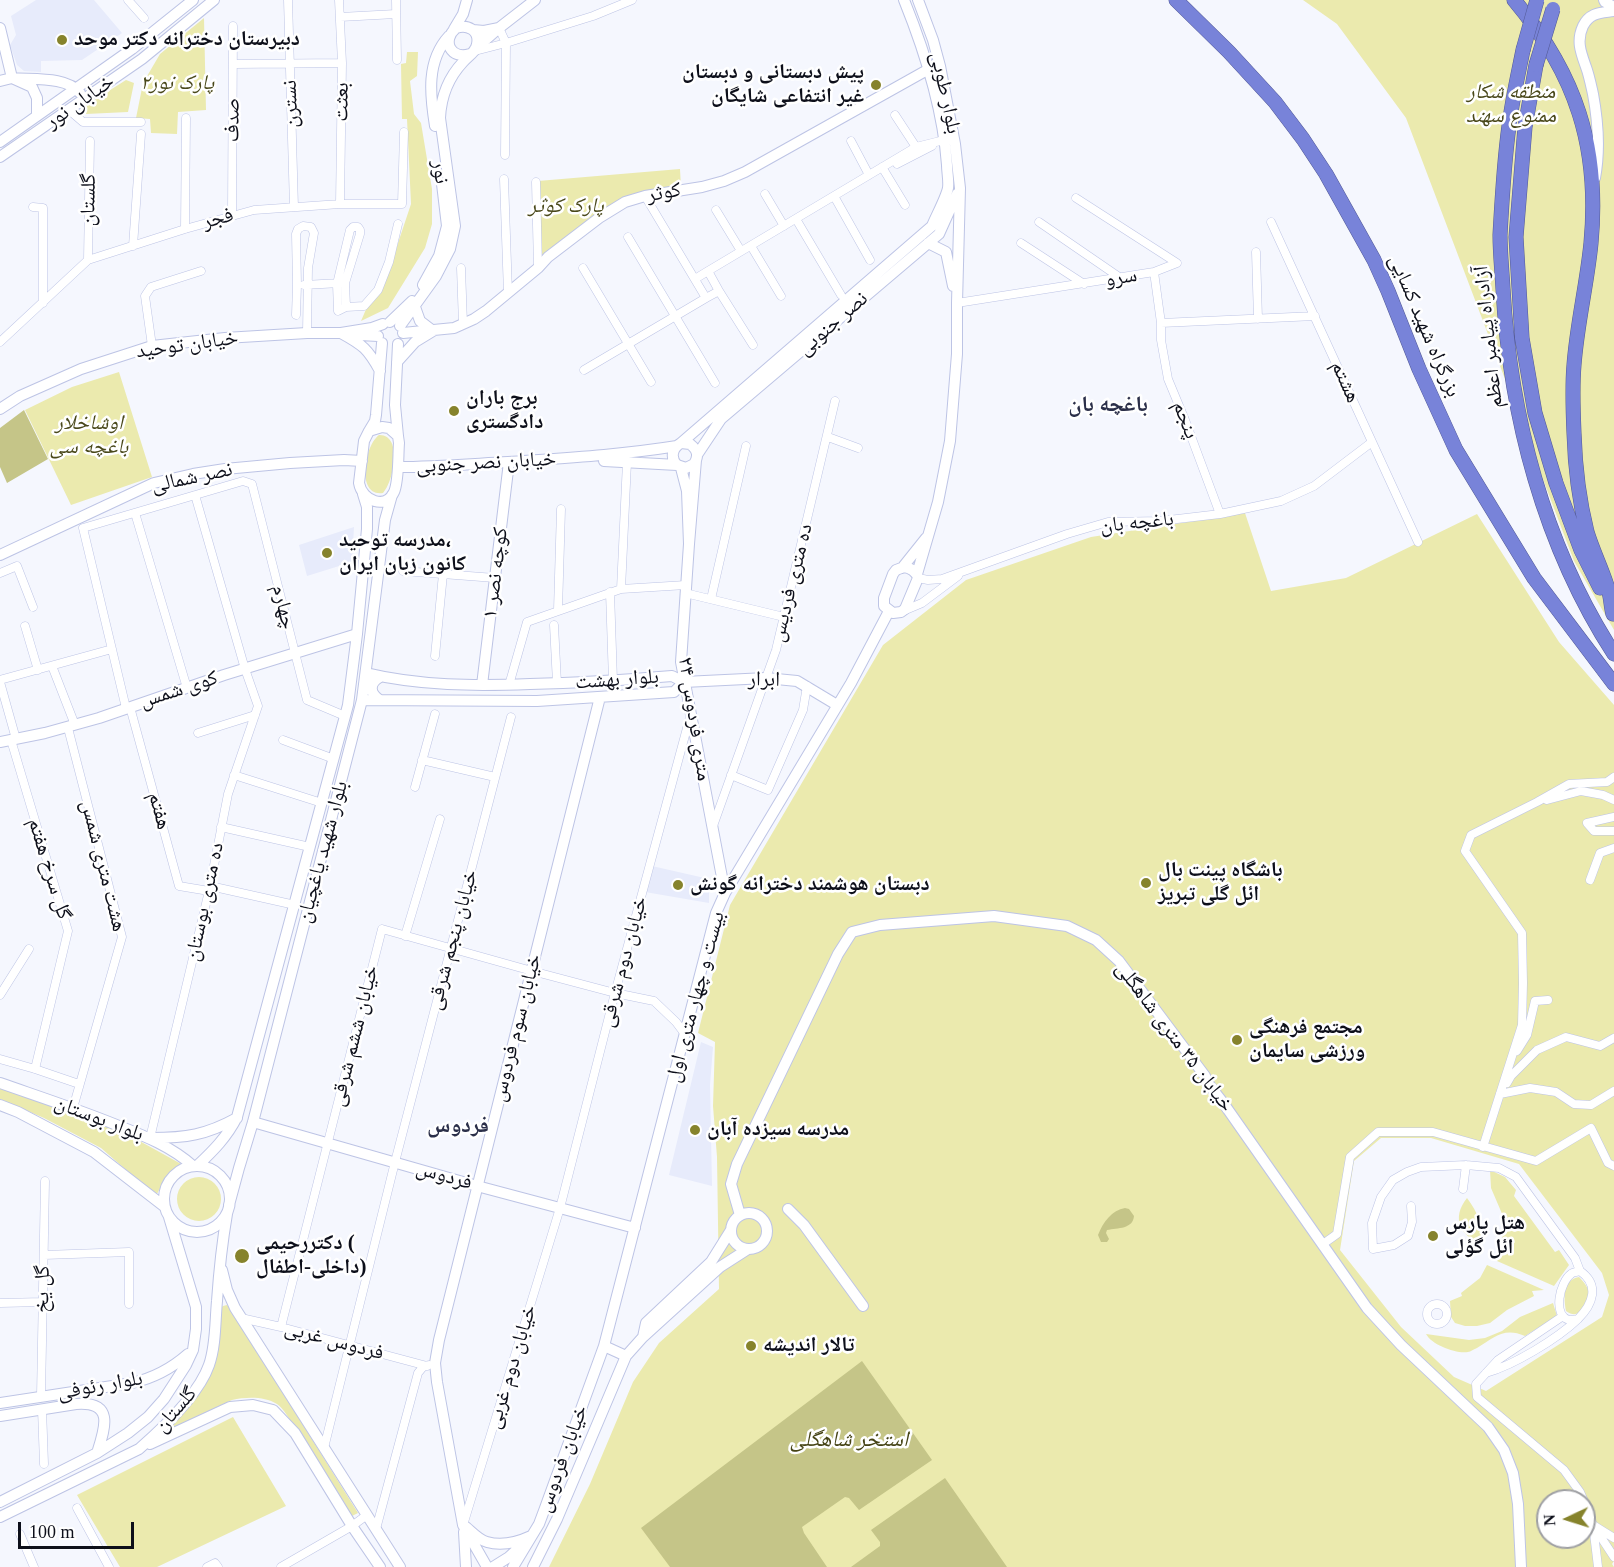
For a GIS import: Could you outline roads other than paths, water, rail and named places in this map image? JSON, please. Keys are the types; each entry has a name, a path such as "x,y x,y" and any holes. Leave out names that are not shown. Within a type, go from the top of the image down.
{"highway":[{"name":"بزرگراه شهید کسایی","path":"1176,0 1229,52 1275,102 1326,174 1374,260 1455,450 1534,578 1614,684"},
{"path":"1514,0 1557,60 1570,86 1586,138 1593,187 1591,242 1574,363 1572,395 1574,436 1576,467 1586,522 1609,592 1613,615"},
{"name":"آزادراه پیامبر اعظم","path":"1537,0 1523,50 1509,125 1500,237 1505,326 1517,408 1533,474 1574,582 1614,654"},
{"name":"آزادراه پیامبر اعظم","path":"1554,4 1536,65 1525,127 1516,237 1522,338 1534,413 1556,483 1581,550 1613,615"}],"main road":[{"name":"خیابان نور","path":"0,142 132,50 193,0"},
{"name":"خیابان نور","path":"0,157 142,59 214,0"},
{"name":"نور","path":"413,305 439,256 447,226 430,97 436,60 442,44 463,15 467,0"},
{"path":"471,0 468,15 472,29 478,42 473,52 461,56 453,52 448,44 450,34 456,28 461,26 472,29 484,31 499,28"},
{"name":"نور","path":"413,305 436,276 450,249 455,226 440,118 443,96 452,76 473,52 535,0"},
{"name":"بلوار طوبی","path":"904,0 934,67 955,144 960,188 957,303"},
{"name":"بلوار طوبی","path":"918,0 933,40 948,188"},
{"path":"1604,0 1614,9"},
{"path":"1593,187 1598,161 1596,125 1593,95 1579,47 1580,37 1583,26 1590,16 1614,9"},
{"path":"0,28 12,78"},
{"name":"کوثر","path":"394,326 433,331 454,328 463,324 486,311 548,257 599,218 625,202 645,196 702,187 745,172 934,67"},
{"path":"12,78 32,87 37,98 37,116"},
{"path":"0,81 12,78 64,82 76,88 84,99"},
{"name":"نصر جنوبی","path":"679,445 932,226 948,188"},
{"name":"نصر جنوبی","path":"697,458 721,419 939,234 960,188"},
{"path":"917,576 908,567 896,570 884,598 884,606 889,611 901,612 907,606 917,576 930,534 950,441 957,354 957,303 946,252 928,243"},
{"path":"380,340 380,327 394,326 413,305 420,321 433,331 415,342 397,362"},
{"path":"341,333 380,340 391,347 402,339 394,326"},
{"name":"خیابان توحید","path":"0,409 20,396 81,369 152,346 215,339 341,333 394,326"},
{"path":"341,333 360,343 380,371"},
{"name":"بلوار شهید یاغچیان","path":"195,1166 215,1149 230,1131 237,1117 345,716 357,634 368,519 359,483 364,441 376,415 380,340"},
{"name":"بلوار شهید یاغچیان","path":"228,1209 282,1012 362,700 385,520 396,486 398,467 399,443 395,405 398,344"},
{"path":"369,431 382,427 389,428 398,436"},
{"path":"690,444 696,451 697,458 690,467 679,466 672,458 674,449 679,445 690,444"},
{"name":"خیابان نصر جنوبی","path":"398,467 574,458 640,452 679,445"},
{"name":"خیابان نصر جنوبی","path":"574,458 679,466"},
{"name":"۲۴ متری فردوس","path":"697,458 681,662 726,893"},
{"name":"نصر شمالی","path":"0,555 154,483 235,468 344,460 362,461"},
{"name":"کوچه نصر ۱","path":"482,685 509,462"},
{"name":"۲۴ متری فردوس","path":"679,466 687,491 689,544"},
{"path":"363,495 374,501 387,499 392,495"},
{"path":"902,568 930,534"},
{"name":"بیست و چهار متری اول","path":"604,1347 717,914 726,893 837,705 889,611"},
{"name":"کوی شمس","path":"9,740 71,727 357,634"},
{"name":"بلوار بهشت","path":"362,700 537,701 674,692 684,682 672,676 613,681 482,685 421,683 366,673"},
{"path":"380,677 372,685 375,697 380,700"},
{"name":"ابرار","path":"684,682 766,678 797,681 837,705"},
{"name":"خیابان سوم فردوس","path":"487,1567 463,1526 431,1364 439,1340 600,697"},
{"name":"خیابان ۳۵ متری شاهگلی","path":"740,1215 731,1184 737,1164 838,954 852,932 880,925 994,916 1067,926 1096,940 1119,961 1205,1076 1367,1308 1401,1345 1488,1427 1504,1450 1513,1473 1518,1504 1521,1567"},
{"path":"267,1007 282,1012"},
{"name":"بلوار بوستان","path":"0,1083 150,1138 195,1166"},
{"name":"بلوار بوستان","path":"0,1105 94,1152 167,1212"},
{"path":"150,1138 200,1134 221,1127 237,1117"},
{"name":"فردوس","path":"253,1122 635,1228"},
{"path":"195,1166 207,1167 215,1171 227,1186 230,1195 228,1209 221,1222 203,1232 184,1230 175,1224 167,1212 164,1198 169,1180 184,1168 195,1166"},
{"name":"گلستان","path":"0,1517 139,1449 175,1414 197,1387 208,1366 213,1347 220,1262 228,1209"},
{"path":"788,1209 804,1225 863,1306"},
{"name":"گلستان","path":"0,1502 97,1453 128,1433 148,1417 164,1399 186,1365 193,1350 196,1307 167,1212"},
{"path":"750,1213 760,1217 767,1232 763,1242 720,1267 643,1337 646,1323 711,1262 735,1219 740,1215 750,1213"},
{"path":"730,1230 734,1241 748,1249"},
{"path":"220,1262 227,1290 235,1308 400,1567"},
{"name":"خیابان فردوس","path":"533,1567 557,1519 626,1356 643,1337"},
{"path":"604,1347 626,1356"},
{"name":"خیابان فردوس","path":"513,1567 545,1508 604,1347"},
{"name":"بلوار رئوفی","path":"0,1403 147,1380 175,1365 193,1350"},
{"path":"41,1396 42,1409"},
{"name":"بلوار رئوفی","path":"0,1416 88,1403 98,1406 103,1413 105,1429 97,1453"},
{"path":"139,1449 230,1407 253,1405 273,1410 295,1433 380,1567"},
{"path":"463,1526 485,1542 509,1543 531,1536"},
{"path":"463,1526 466,1567"},
{"path":"493,1567 509,1557 531,1536"}],"street":[{"path":"128,0 144,18"},
{"name":"نسترن","path":"288,0 294,207"},
{"name":"بعثت","path":"339,0 342,63 340,204"},
{"path":"396,0 397,60"},
{"path":"473,52 593,16 632,0"},
{"path":"340,17 396,14"},
{"name":"صدف","path":"232,215 233,26"},
{"path":"499,28 507,43 505,155"},
{"path":"234,64 342,63"},
{"path":"69,110 83,122 141,123"},
{"path":"896,115 916,147"},
{"path":"185,229 186,118"},
{"name":"فجر","path":"0,341 88,260 254,210 340,204 402,204 404,132"},
{"path":"134,246 141,134"},
{"path":"695,279 916,147 944,140"},
{"path":"831,198 944,140"},
{"name":"گلستان","path":"88,260 90,141"},
{"path":"850,141 870,175"},
{"path":"882,167 905,205"},
{"path":"504,179 508,293"},
{"path":"536,182 538,268"},
{"path":"765,194 784,226"},
{"path":"645,196 706,298"},
{"path":"831,198 870,260"},
{"path":"1076,198 1177,263 1154,272"},
{"path":"33,207 43,208 43,303"},
{"path":"716,210 741,251"},
{"path":"796,219 841,295"},
{"path":"1039,222 1122,279"},
{"name":"هشتم","path":"1271,222 1418,542"},
{"path":"341,284 360,234 357,227 350,230 341,284 346,307 364,306 378,290 389,262 398,224"},
{"path":"296,315 296,234 303,226 311,227 314,233 308,268 307,333"},
{"path":"628,237 715,383"},
{"path":"1021,243 1084,284"},
{"path":"751,246 781,296"},
{"path":"1256,252 1258,319"},
{"path":"461,268 463,324"},
{"path":"583,268 651,382"},
{"path":"152,346 146,296 151,287 201,271"},
{"path":"708,271 753,345"},
{"name":"سرو","path":"957,303 1122,279 1154,272 1161,323"},
{"path":"297,285 341,284"},
{"path":"584,370 719,291"},
{"path":"1161,323 1315,316"},
{"name":"پنجم","path":"1161,323 1161,340 1168,379 1220,514"},
{"name":"ده متری فردیس","path":"713,828 776,650 835,401"},
{"path":"828,437 858,448"},
{"name":"باغچه بان","path":"964,572 1067,534 1108,522 1220,514 1281,501 1314,486 1372,442"},
{"path":"711,599 746,446"},
{"path":"621,589 627,462"},
{"name":"چهارم","path":"195,495 243,481 252,484 307,700 345,716"},
{"path":"128,708 83,528 195,495"},
{"name":"ده متری بوستان","path":"150,1138 209,889 228,794 258,706 195,495"},
{"path":"558,610 561,509"},
{"path":"135,513 187,688"},
{"path":"0,573 17,566 33,607"},
{"path":"403,571 495,578"},
{"path":"917,576 928,580 942,579 964,572"},
{"path":"901,612 922,603 964,572"},
{"path":"435,656 443,574"},
{"path":"509,685 527,622 621,589 685,589 711,599 784,617"},
{"path":"610,592 613,681"},
{"path":"554,625 557,683"},
{"path":"25,626 38,669"},
{"path":"0,681 112,649"},
{"name":"هشت متری شمس","path":"52,666 71,727 122,937 73,1108"},
{"name":"گل سرخ هفتم","path":"0,681 9,740 68,931 35,1069"},
{"path":"731,775 768,790 803,710 807,686"},
{"name":"هفتم","path":"128,708 179,886 209,889"},
{"path":"415,787 435,714"},
{"path":"198,733 255,715"},
{"name":"خیابان دوم شرقی","path":"560,1208 615,993 691,715"},
{"name":"خیابان پنجم شرقی","path":"324,1448 395,1162 511,717"},
{"path":"283,740 334,759"},
{"path":"422,760 495,777"},
{"path":"234,775 322,803"},
{"path":"1483,1147 1522,1025 1521,933 1465,851 1471,835 1569,784 1607,782 1614,777"},
{"path":"1537,802 1581,791 1603,795 1614,800"},
{"path":"1614,817 1587,823 1594,831 1614,831"},
{"path":"440,819 405,936 615,993 654,1001 685,1034"},
{"path":"221,827 310,846"},
{"path":"1590,880 1600,853 1614,848"},
{"path":"209,889 294,905"},
{"name":"خیابان ششم شرقی","path":"281,1327 382,929 405,936"},
{"path":"0,992 29,949"},
{"path":"1508,1067 1527,1035 1535,1001 1548,1000"},
{"path":"1500,1094 1511,1076 1537,1050 1566,1037 1600,1046 1614,1038"},
{"path":"0,1059 80,1084"},
{"path":"1500,1094 1530,1088 1556,1092 1574,1104 1590,1105 1614,1091"},
{"path":"1323,1244 1337,1234 1350,1156 1378,1132 1433,1132 1536,1161 1591,1128 1608,1163 1614,1166"},
{"path":"1463,1189 1467,1165"},
{"path":"1412,1206 1412,1222 1408,1236 1394,1245 1373,1249 1372,1223 1381,1197 1393,1180 1422,1167 1467,1165 1499,1168 1516,1177 1592,1285 1592,1298 1587,1310 1566,1330 1503,1369 1485,1374"},
{"name":"گل یخ","path":"41,1396 45,1181"},
{"name":"خیابان دوم غربی","path":"463,1526 560,1208"},
{"path":"44,1255 129,1252 129,1304"},
{"path":"1578,1319 1570,1320 1563,1316 1559,1297 1563,1285 1571,1274 1580,1271"},
{"path":"0,1303 43,1302"},
{"path":"1563,1316 1498,1360 1476,1384 1477,1398 1564,1470 1578,1489"},
{"name":"فردوس غربی","path":"241,1318 431,1364"},
{"path":"376,1529 418,1373 423,1367 431,1364"},
{"path":"42,1409 44,1464"},
{"path":"77,1508 109,1567"},
{"path":"281,1567 367,1515"},
{"path":"1596,1527 1614,1538"},
{"path":"1596,1530 1614,1557"},
{"path":"20,1534 34,1567"},
{"path":"1596,1549 1598,1567"},
{"path":"207,1567 215,1563 218,1567"}],"water":[{"path":"24,410 48,459 7,483 0,467 0,428"},
{"path":"1129,1209 1134,1216 1131,1223 1128,1226 1107,1230 1109,1239 1107,1242 1101,1242 1098,1235 1105,1221 1116,1211"},
{"name":"استخر شاهگلی","path":"862,1361 932,1460 859,1510 849,1498 845,1497 802,1527 827,1567 670,1567 641,1528"},
{"name":"استخر شاهگلی","path":"945,1478 1007,1567 851,1567 880,1546 880,1542 871,1530"}],"place":[{"name":"دبیرستان دخترانه دکتر موحد","path":"62,40"},
{"name":"پیش دبستانی و دبستان غیر انتفاعی شایگان","path":"876,85"},
{"name":"برج باران دادگستری","path":"454,411"},
{"name":"مدرسه توحید، کانون زبان ایران","path":"327,553"},
{"name":"باشگاه پینت بال ائل گلی تبریز","path":"1146,883"},
{"name":"دبستان هوشمند دخترانه گونش","path":"678,885"},
{"name":"مجتمع فرهنگی ورزشی سایمان","path":"1237,1040"},
{"name":"مدرسه سیزده آبان","path":"695,1130"},
{"name":"هتل پارس ائل گؤلی","path":"1433,1236"},
{"name":"دکتررحیمی ( داخلی-اطفال)","path":"242,1256"},
{"name":"تالار اندیشه","path":"751,1346"}],"district":[{"name":"باغچه بان","path":"1108,405"},
{"name":"فردوس","path":"458,1126"}],"park label":[{"name":"پارک نور۲","path":"177,83"},
{"name":"منطقه شکار ممنوع سهند","path":"1511,104"},
{"name":"پارک کوثر","path":"566,206"},
{"name":"اوشاخلار باغچه سی","path":"89,435"}]}
